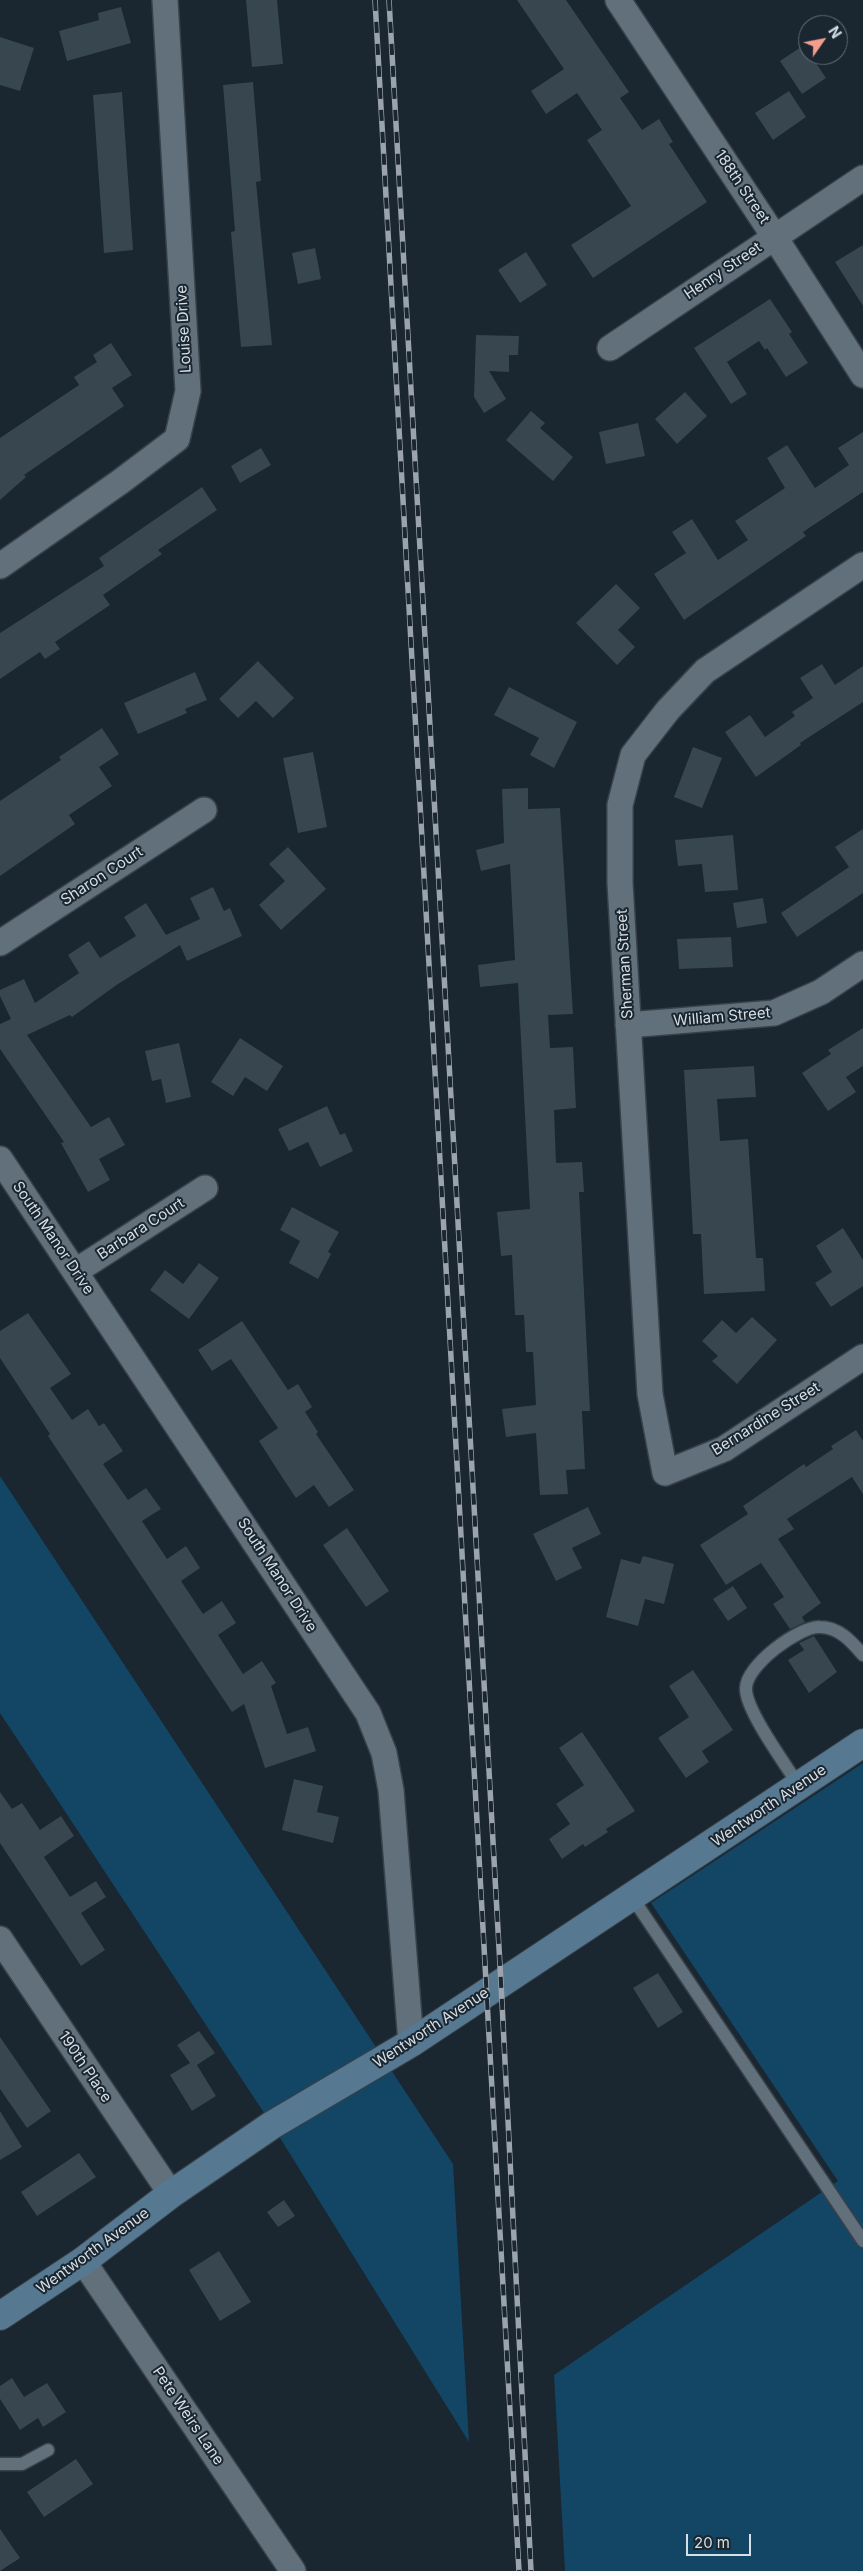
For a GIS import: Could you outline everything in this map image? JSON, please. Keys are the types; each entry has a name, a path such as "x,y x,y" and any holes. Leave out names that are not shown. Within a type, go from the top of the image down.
{"street":[{"name":"Louise Drive","path":"0,566 120,482 177,439 188,391 165,0"},
{"name":"188th Street","path":"618,0 774,236 863,375"},
{"name":"Henry Street","path":"610,348 863,178"},
{"name":"Sherman Street","path":"665,1473 650,1394 620,883 620,805 633,755 668,710 705,671 863,565"},
{"name":"Sharon Court","path":"0,943 204,810"},
{"name":"William Street","path":"628,1025 774,1013 821,992 863,964"},
{"name":"South Manor Drive","path":"0,1159 368,1713 384,1753 391,1790 411,2043"},
{"name":"Barbara Court","path":"76,1271 205,1188"},
{"name":"Bernardine Street","path":"665,1473 724,1449 863,1358"},
{"name":"Wentworth Avenue","path":"0,2316 83,2261 171,2194 272,2125 411,2043 863,1743"},
{"name":"190th Place","path":"0,1939 171,2194"},
{"name":"Pete Weirs Lane","path":"83,2261 293,2571"}],"lane":[{"path":"799,1786 750,1705 745,1689 750,1675 758,1663 795,1635 810,1627 822,1627 836,1631 851,1641 863,1655"},
{"path":"632,1896 863,2241"},
{"path":"0,2464 22,2464 48,2450"}],"shaded area":[{"path":"0,1476 453,2164 469,2442 272,2125 0,1713"},
{"path":"863,1763 863,2571 565,2571 554,2375 838,2181 651,1903"}],"building":[{"path":"246,0 277,0 283,64 252,67"},
{"path":"517,0 566,0 629,92 620,98 642,130 659,119 673,142 669,144 707,202 593,278 571,245 631,206 587,140 602,130 577,93 546,114 531,91 564,69"},
{"path":"121,7 131,43 67,61 59,31 99,20 98,13"},
{"path":"0,37 34,48 20,91 0,85"},
{"path":"798,49 798,65 817,65 826,78 802,94 780,61"},
{"path":"253,82 261,181 256,182 272,345 241,347 231,232 235,231 223,85"},
{"path":"789,91 806,117 773,140 755,113"},
{"path":"122,92 133,250 104,253 93,95"},
{"path":"863,245 863,306 835,262"},
{"path":"315,248 321,279 298,284 292,253"},
{"path":"526,252 547,285 520,303 498,270"},
{"path":"770,299 792,332 789,334 808,363 786,377 767,348 765,350 759,341 727,362 747,394 731,404 694,348"},
{"path":"476,335 519,336 518,355 509,355 509,372 489,371 506,399 484,413 474,397"},
{"path":"111,343 132,375 112,388 124,406 24,475 26,477 0,500 0,438 79,385 74,377 97,362 93,355"},
{"path":"685,392 707,416 677,444 655,419"},
{"path":"531,411 545,423 540,428 573,457 553,481 506,440"},
{"path":"638,423 645,456 606,464 599,432"},
{"path":"863,432 863,492 803,532 806,536 684,620 654,574 686,553 672,532 692,519 718,560 748,540 735,521 785,488 767,458 787,445 815,488 849,465 838,448"},
{"path":"261,448 271,465 240,483 231,466"},
{"path":"202,487 217,510 158,550 162,554 103,595 110,605 55,642 60,649 45,659 40,652 0,679 0,633 104,566 99,558"},
{"path":"616,584 640,608 618,630 635,647 617,665 576,623"},
{"path":"258,661 294,698 273,718 256,701 238,718 219,699"},
{"path":"822,664 835,685 863,666 863,702 800,743 801,745 756,777 725,732 750,715 765,737 795,716 792,712 813,698 800,678"},
{"path":"195,672 207,700 185,709 187,713 138,734 124,703"},
{"path":"509,687 577,722 554,768 530,755 539,738 494,715"},
{"path":"102,728 119,754 99,767 112,786 69,815 75,824 0,876 0,801 61,760 59,757"},
{"path":"693,747 722,758 702,808 674,797"},
{"path":"313,752 327,827 298,833 283,758"},
{"path":"528,788 528,809 560,808 573,1014 548,1015 550,1048 573,1047 576,1108 554,1110 556,1163 582,1162 584,1192 579,1192 590,1411 582,1411 585,1469 566,1470 568,1494 540,1495 536,1433 506,1437 502,1409 536,1405 533,1352 526,1352 524,1315 515,1315 512,1255 501,1256 497,1212 530,1209 518,983 480,987 478,965 515,960 510,864 481,871 476,850 504,843 502,789"},
{"path":"863,829 863,893 797,937 781,913 849,867 835,847"},
{"path":"733,835 738,890 705,892 702,864 678,866 675,840"},
{"path":"288,847 326,889 281,930 259,905 285,881 269,864"},
{"path":"213,887 224,911 230,908 242,936 187,961 180,945 118,984 72,1017 70,1015 27,1035 91,1127 109,1117 125,1145 99,1159 110,1180 88,1192 61,1143 64,1142 0,1049 0,1024 11,1019 0,996 0,990 24,979 35,1003 79,973 68,955 89,941 100,958 136,936 124,917 146,903 166,935 200,919 190,898"},
{"path":"763,898 767,923 737,928 733,903"},
{"path":"731,937 733,967 679,969 677,939"},
{"path":"863,1028 863,1066 846,1077 856,1092 828,1111 802,1073 831,1054 828,1050"},
{"path":"240,1038 283,1066 267,1091 245,1077 233,1096 211,1082"},
{"path":"179,1043 191,1097 166,1103 161,1079 152,1081 145,1051"},
{"path":"754,1066 756,1097 717,1099 720,1141 748,1139 756,1258 763,1258 765,1291 704,1294 701,1234 693,1234 684,1070"},
{"path":"327,1106 340,1135 345,1133 353,1151 320,1167 308,1142 289,1151 278,1129"},
{"path":"292,1207 339,1232 328,1252 331,1254 318,1279 289,1263 300,1241 280,1230"},
{"path":"843,1228 863,1260 863,1286 831,1307 815,1283 832,1272 816,1246"},
{"path":"199,1263 219,1278 189,1319 150,1290 165,1270 183,1284"},
{"path":"28,1313 71,1374 50,1388 72,1420 88,1409 99,1426 104,1423 123,1451 103,1464 128,1500 146,1488 161,1509 142,1521 167,1559 186,1546 200,1568 181,1581 203,1614 222,1601 236,1623 218,1635 243,1674 262,1661 276,1683 271,1686 287,1734 308,1727 316,1751 265,1768 244,1704 232,1712 48,1436 50,1434 0,1358 0,1331"},
{"path":"752,1317 777,1340 737,1384 712,1361 718,1356 702,1341 722,1320 736,1333"},
{"path":"242,1321 288,1390 298,1384 312,1407 305,1412 318,1432 316,1434 354,1490 329,1507 314,1485 296,1498 259,1441 278,1428 231,1359 212,1371 198,1350"},
{"path":"856,1430 863,1441 863,1494 852,1477 787,1519 794,1529 778,1539 821,1603 802,1617 805,1622 790,1629 773,1604 784,1597 761,1563 726,1585 700,1545 748,1514 743,1506 804,1464 806,1467 833,1449 831,1446"},
{"path":"588,1507 601,1534 572,1548 582,1568 556,1581 533,1534"},
{"path":"347,1528 389,1591 366,1607 323,1545"},
{"path":"643,1556 674,1564 664,1604 645,1599 638,1626 606,1617 621,1559 640,1564"},
{"path":"733,1586 747,1608 728,1621 713,1599"},
{"path":"814,1636 837,1672 809,1693 788,1660 804,1650 799,1643"},
{"path":"693,1670 733,1730 702,1751 709,1762 686,1778 658,1738 689,1717 669,1686"},
{"path":"582,1732 635,1811 606,1829 608,1832 585,1847 583,1844 562,1859 549,1839 570,1824 556,1804 584,1785 559,1748"},
{"path":"294,1779 323,1786 317,1812 339,1817 333,1843 282,1830"},
{"path":"0,1792 12,1809 22,1803 40,1830 61,1816 74,1836 44,1857 70,1897 96,1881 106,1897 81,1913 105,1950 81,1966 0,1843"},
{"path":"658,1973 683,2012 658,2028 633,1988"},
{"path":"199,2031 215,2053 197,2065 216,2096 192,2111 170,2075 190,2063 177,2045"},
{"path":"0,2037 51,2111 27,2128 0,2089"},
{"path":"0,2111 22,2147 0,2160"},
{"path":"79,2153 96,2177 37,2216 21,2192"},
{"path":"284,2200 295,2216 278,2227 267,2212"},
{"path":"219,2251 251,2302 220,2321 189,2270"},
{"path":"12,2378 24,2397 47,2383 66,2412 43,2427 38,2418 20,2430 0,2399 0,2386"},
{"path":"76,2459 93,2484 44,2517 27,2492"},
{"path":"0,2529 20,2558 0,2571"}],"railway":[{"path":"375,0 519,2571"},
{"path":"389,0 501,1983 531,2571"}]}
